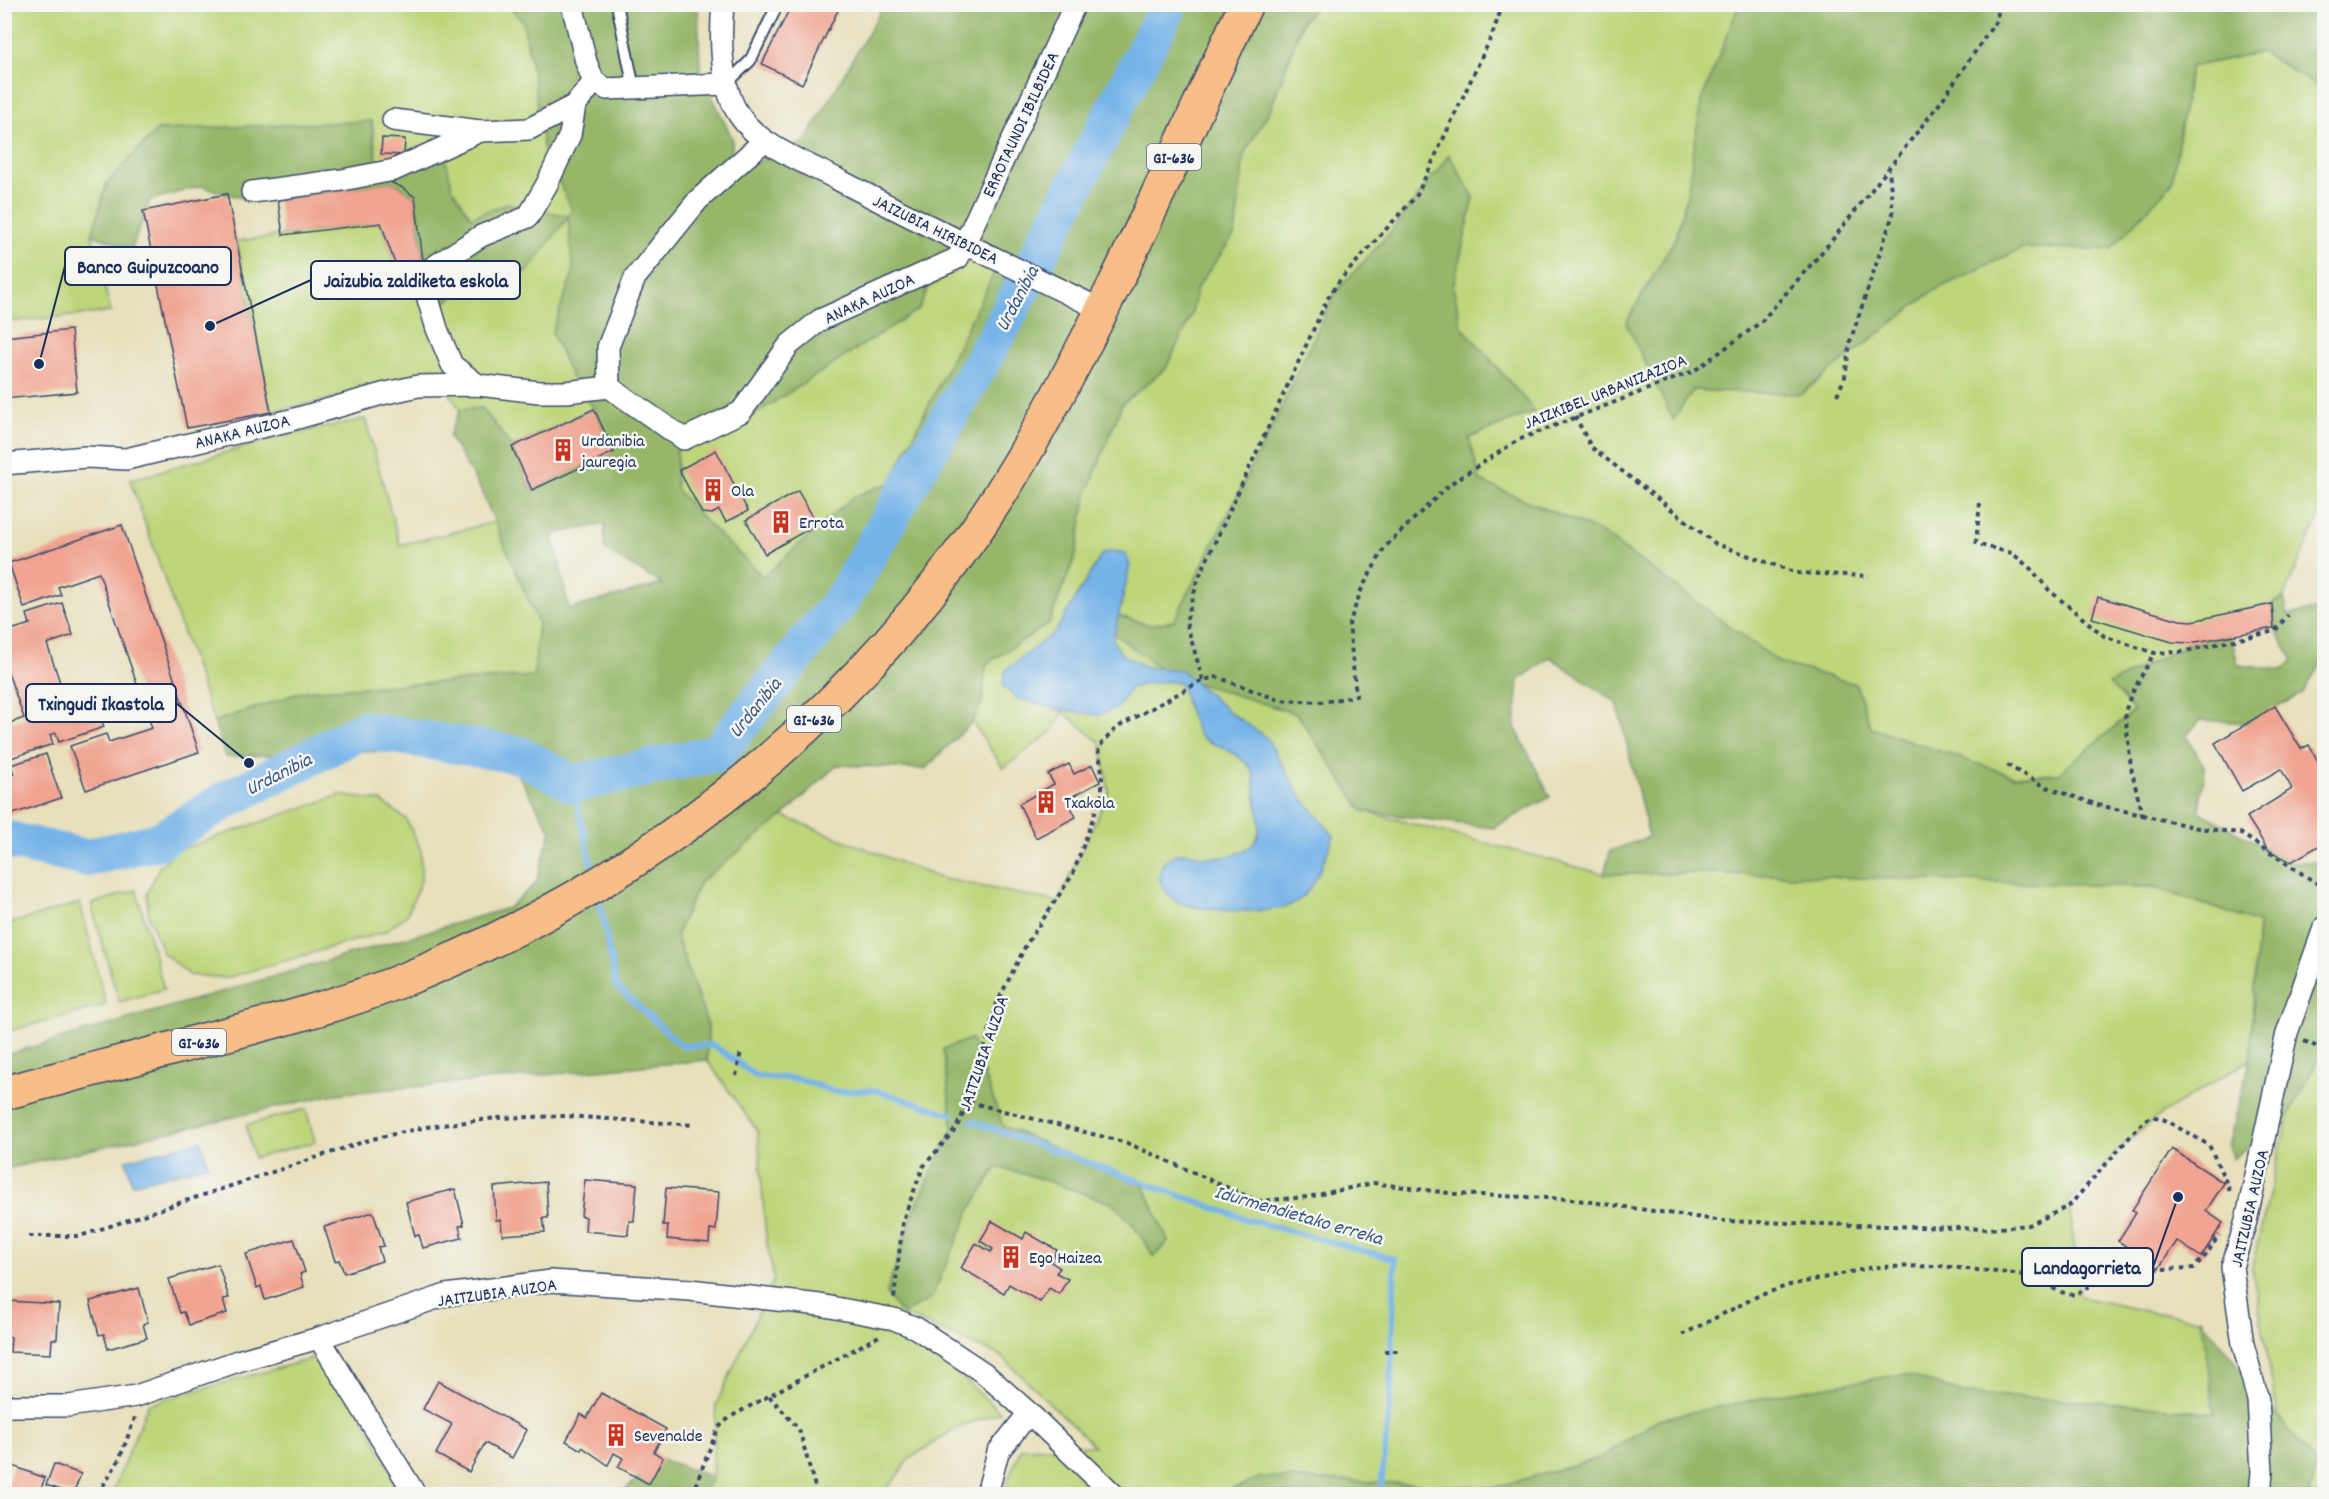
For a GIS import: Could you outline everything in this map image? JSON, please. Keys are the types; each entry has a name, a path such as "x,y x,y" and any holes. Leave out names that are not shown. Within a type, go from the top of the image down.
{"main road":[{"name":"GI-636","path":"4,1093 294,1017 391,985 459,957 529,923 599,884 666,840 724,797 808,724 854,679 901,627 970,537 1020,462 1102,310 1246,4"}],"street":[{"path":"572,4 586,62 594,82 607,89 726,84"},
{"name":"JAIZUBIA HIRIBIDEA","path":"723,4 720,36 726,84 739,116 764,141 895,209 1102,310"},
{"name":"ERROTAUNDI IBILBIDEA","path":"965,243 1075,4"},
{"path":"393,120 480,131 529,129 575,105 594,82"},
{"path":"478,385 452,365 437,329 421,275 481,236 528,217 547,184 570,135 575,105"},
{"path":"252,192 342,180 394,170 480,131"},
{"path":"609,387 608,347 635,278 698,200 764,141"},
{"name":"ANAKA AUZOA","path":"4,464 86,457 126,459 291,420 409,388 478,385 566,393 609,387 684,439 741,412 789,345 820,320 958,258 965,243"},
{"name":"JAITZUBIA AUZOA","path":"2260,1494 2262,1472 2258,1400 2243,1344 2232,1267 2246,1221 2287,1033 2325,928"},
{"name":"JAITZUBIA AUZOA","path":"4,1406 69,1406 136,1396 241,1360 319,1338 446,1296 551,1281 725,1294 820,1305 894,1319 916,1328 984,1373 1113,1494"},
{"path":"319,1338 415,1494"},
{"path":"987,1494 998,1452 1029,1413"}],"lane":[{"path":"617,4 634,89"},
{"path":"726,84 750,61 778,4"}],"path":[{"path":"1203,680 1186,622 1198,579 1328,298 1340,280 1417,195 1492,35 1503,4"},
{"name":"JAIZKIBEL URBANIZAZIOA","path":"1203,680 1217,677 1279,700 1322,702 1356,696 1349,624 1362,588 1385,547 1450,484 1518,440 1694,371 1761,322 1829,244 1940,103 1996,21 2000,4"},
{"path":"1837,395 1845,377 1850,342 1893,214 1889,169"},
{"path":"1575,416 1591,447 1716,544 1797,573 1869,576"},
{"path":"1980,503 1976,542 2012,554 2031,569 2049,590 2104,636 2154,653 2181,652 2275,631 2288,615"},
{"path":"2142,815 2131,768 2125,711 2154,653"},
{"name":"JAITZUBIA AUZOA","path":"894,1319 894,1285 903,1220 922,1167 956,1128 969,1102 998,1003 1026,945 1073,874 1102,793 1102,772 1098,748 1116,728 1203,680"},
{"path":"2007,765 2043,786 2098,805 2198,828 2240,833 2325,888"},
{"path":"736,1076 741,1051"},
{"path":"969,1102 1127,1143 1258,1201 1308,1197 1373,1183 1456,1194 1570,1199 1723,1221 1978,1228 2029,1226 2069,1206 2143,1122 2152,1116 2165,1120 2209,1145 2231,1189 2229,1198"},
{"path":"29,1236 64,1238 80,1236 372,1139 426,1127 497,1118 567,1116 693,1125"},
{"path":"1682,1335 1758,1296 1780,1288 1874,1268 1941,1266 2025,1275 2061,1292 2075,1295 2097,1282 2136,1270 2194,1268 2206,1255 2225,1225"},
{"path":"692,1494 718,1428 730,1417 877,1338 894,1319"},
{"path":"1384,1352 1400,1351"},
{"path":"98,1494 120,1460 128,1440 135,1420 136,1396"},
{"path":"769,1396 799,1429 815,1486 815,1494"}],"green space":[{"path":"4,5 507,5 523,20 543,147 572,210 573,273 552,333 572,378 594,409 512,447 482,408 460,410 439,375 271,412 237,241 381,223 395,264 423,261 431,311 491,273 527,272 567,216 508,203 471,218 452,192 445,159 377,162 372,121 107,183 92,235 111,312 5,322"},
{"path":"507,5 698,5 700,71 732,138 732,172 805,142 884,5 1318,5 1302,21 1271,108 1244,154 1235,234 1197,287 1192,314 1166,368 1122,404 1086,496 1076,554 1049,623 986,664 982,703 972,722 925,769 837,765 783,816 700,882 676,935 708,1026 707,1060 335,1094 5,1169 5,1055 508,908 536,883 551,831 515,769 457,753 351,751 226,757 214,722 305,691 534,676 538,622 480,488 449,436 460,410 482,408 512,447 532,490 614,452 594,409 572,378 552,333 573,273 568,217 527,272 491,273 431,311 415,197 402,187 390,182 278,200 249,200 201,186 150,200 132,248 92,235 107,183 157,130 371,121 377,162 445,158 453,189 471,217 508,203 568,216 572,210 543,147 523,21","holes":["965,243 1000,261 890,483 853,497 763,577 700,516 676,489 677,449 740,424 919,309 935,272","605,524 604,549 662,584 569,609 553,534"]},
{"path":"1318,5 1739,5 1675,239 1626,323 1692,390 1801,394 1933,291 2023,248 2111,249 2172,183 2190,67 2262,52 2324,90 2324,505 2283,598 2110,684 2134,710 2059,774 2014,776 1871,728 1856,684 1780,663 1602,533 1480,481 1469,438 1535,411 1461,326 1453,287 1474,197 1390,233 1335,293 1277,417 1174,621 1149,625 1119,617 1169,674 1297,714 1363,811 1604,874 1709,873 2154,887 2258,923 2250,1060 2161,1114 2122,1146 2069,1201 2080,1297 2150,1312 2201,1319 2216,1414 2129,1404 1967,1394 1904,1374 1793,1392 1659,1419 1600,1458 1493,1488 1262,1477 1221,1494 1019,1494 1006,1485 1021,1448 1094,1446 1001,1356 903,1314 912,1332 1000,1412 956,1428 909,1459 884,1494 704,1494 712,1477 716,1405 774,1279 766,1239 758,1132 707,1060 708,1026 676,935 700,882 783,816 940,878 1058,902 1109,792 1101,743 1063,712 1053,731 1003,768 972,722 982,703 986,664 1049,623 1076,554 1086,496 1122,404 1166,368 1192,314 1197,287 1235,234 1244,154 1271,108 1303,21","holes":["971,1039 1003,1126 1144,1186 1168,1241 1155,1256 1133,1225 1114,1204 1036,1177 997,1167 972,1206 931,1299 886,1294 914,1211 953,1128 943,1050"]},
{"path":"1739,5 2324,5 2324,90 2262,52 2190,67 2172,183 2111,249 2023,248 1933,291 1801,394 1693,390 1673,420 1626,323 1675,239 1686,201 1701,101"},
{"path":"1449,155 1474,197 1453,287 1461,326 1535,411 1469,438 1480,481 1602,533 1780,663 1856,684 1871,728 2014,776 2058,774 2134,711 2109,684 2190,643 2231,636 2238,665 2283,670 2293,660 2274,627 2272,604 2284,598 2288,615 2324,608 2324,658 2303,693 2249,723 2201,720 2186,736 2205,768 2199,811 2291,862 2324,861 2324,1048 2288,1116 2233,1159 2228,1147 2250,1060 2258,923 2154,887 1709,873 1604,874 1610,851 1649,837 1617,703 1550,657 1519,680 1515,727 1550,797 1493,828 1363,811 1297,714 1168,674 1112,632 1119,616 1149,625 1174,621 1277,417 1335,293 1390,233"},
{"path":"965,243 1001,261 890,483 853,497 763,577 700,516 676,489 677,449 740,424 935,272"},
{"path":"365,419 400,545 495,522 538,622 535,676 305,691 214,722 130,480 283,436"},
{"path":"340,795 381,801 406,819 421,850 421,880 407,915 384,932 226,978 190,975 163,953 149,917 147,894 159,867 176,851"},
{"path":"136,890 164,989 119,1002 91,904"},
{"path":"80,903 106,1005 5,1032 5,925"},
{"path":"971,1039 1003,1126 1144,1186 1168,1241 1154,1256 1133,1225 1114,1204 1036,1177 997,1167 972,1206 931,1299 902,1314 886,1294 914,1211 953,1128 943,1049"},
{"path":"2324,1048 2324,1494 2310,1494 2316,1463 2278,1417 2252,1267 2288,1116"},
{"path":"306,1109 315,1142 254,1158 246,1125"},
{"path":"2201,1319 2316,1463 2310,1494 1221,1494 1262,1477 1493,1488 1600,1458 1659,1419 1793,1392 1904,1374 1967,1394 2129,1404 2215,1414"},
{"path":"329,1354 404,1494 112,1494 148,1404"},
{"path":"661,1459 712,1477 704,1494 620,1494"}],"water":[{"path":"1113,551 1125,553 1130,565 1113,640 1121,654 1146,667 1181,670 1228,711 1267,738 1299,794 1334,836 1315,881 1296,902 1255,911 1201,908 1176,901 1162,886 1161,869 1174,855 1190,853 1213,857 1240,852 1256,840 1259,826 1254,776 1251,769 1236,755 1199,734 1180,683 1161,682 1130,688 1118,708 1099,715 1056,709 1016,698 1003,686 1005,671 1056,631 1102,554"},
{"path":"201,1141 208,1165 132,1184 126,1160"}],"building":[{"path":"792,4 841,4 802,84 762,64"},
{"path":"382,138 405,139 404,155 381,154"},
{"path":"390,182 415,197 423,261 395,264 381,223 283,235 278,200"},
{"path":"227,194 271,412 187,428 143,211"},
{"path":"71,330 77,392 4,399 4,337"},
{"name":"Urdanibia jauregia","path":"594,409 614,452 532,490 512,447"},
{"name":"Ola","path":"716,450 748,511 726,522 719,510 712,514 702,513 679,470"},
{"name":"Errota","path":"798,491 817,524 765,554 746,520"},
{"path":"122,525 199,752 86,790 70,746 106,734 109,742 152,728 99,573 58,587 61,595 24,608 9,563"},
{"path":"2098,597 2180,620 2192,621 2272,604 2274,628 2190,643 2172,642 2092,618"},
{"path":"62,603 73,635 47,644 67,703 93,695 104,727 59,742 56,733 50,735 53,744 8,759 4,748 4,725 24,718 4,661 4,632 30,624 27,614"},
{"path":"2275,706 2301,749 2309,745 2320,765 2324,762 2324,843 2291,862 2268,850 2247,817 2292,789 2281,769 2242,791 2215,743"},
{"path":"46,754 61,798 4,817 4,777 14,774 11,765"},
{"name":"Txakola","path":"1069,764 1074,774 1092,765 1100,782 1067,799 1076,817 1036,838 1019,804 1054,784 1048,774"},
{"path":"2172,1149 2224,1183 2206,1211 2223,1223 2201,1257 2177,1241 2159,1268 2118,1241 2136,1213 2132,1210"},
{"path":"585,1180 637,1184 634,1221 629,1221 628,1235 585,1231 586,1217 581,1216"},
{"path":"546,1182 548,1218 543,1218 545,1232 502,1235 501,1220 496,1220 494,1187"},
{"path":"666,1188 719,1192 716,1230 710,1229 709,1243 667,1239 668,1225 663,1225"},
{"path":"455,1189 464,1225 459,1226 462,1238 423,1248 419,1235 415,1236 406,1202"},
{"path":"373,1212 384,1246 378,1247 382,1261 344,1273 339,1260 335,1261 324,1227"},
{"name":"Ego Haizea","path":"992,1221 1023,1239 1026,1232 1057,1250 1051,1262 1060,1268 1056,1273 1068,1279 1059,1294 1049,1288 1040,1302 1009,1284 1004,1293 961,1268 976,1243 991,1252 993,1249 980,1241"},
{"path":"294,1239 305,1272 300,1274 304,1287 265,1300 261,1286 257,1288 246,1254"},
{"path":"218,1264 229,1298 223,1299 227,1313 189,1325 184,1312 180,1313 169,1279"},
{"path":"139,1288 148,1322 143,1324 147,1338 108,1349 104,1334 99,1335 90,1301"},
{"path":"8,1301 59,1304 57,1339 52,1339 51,1354 10,1352 11,1337 6,1337"},
{"path":"438,1381 527,1430 512,1458 485,1443 469,1472 436,1454 452,1424 423,1409"},
{"name":"Sevenalde","path":"601,1393 666,1429 654,1452 663,1458 649,1484 618,1467 623,1458 614,1453 608,1465 582,1447 581,1450 566,1441 581,1414 587,1418"},
{"path":"54,1464 81,1474 73,1494 46,1485"},
{"path":"13,1466 45,1478 39,1494 4,1494"}],"waterway":[{"name":"Urdanibia","path":"4,839 86,858 159,841 224,801 363,730 520,755 573,784 717,753 843,598 1001,328 1169,4"},
{"name":"Idurmendietako erreka","path":"573,784 591,864"},
{"name":"Idurmendietako erreka","path":"600,902 616,986 682,1046 713,1045 756,1076 799,1079 835,1092 874,1090 951,1114"},
{"name":"Idurmendietako erreka","path":"971,1121 1249,1220 1395,1259 1390,1407 1380,1494"}],"place":[{"name":"Jaizubia zaldiketa eskola","path":"210,326"},
{"name":"Banco Guipuzcoano","path":"39,364"},
{"name":"Urdanibia jauregia","path":"563,450"},
{"name":"Ola","path":"713,490"},
{"name":"Errota","path":"781,522"},
{"name":"Txingudi Ikastola","path":"249,763"},
{"name":"Txakola","path":"1046,802"},
{"name":"Landagorrieta","path":"2178,1197"},
{"name":"Ego Haizea","path":"1011,1257"},
{"name":"Sevenalde","path":"616,1435"}]}
